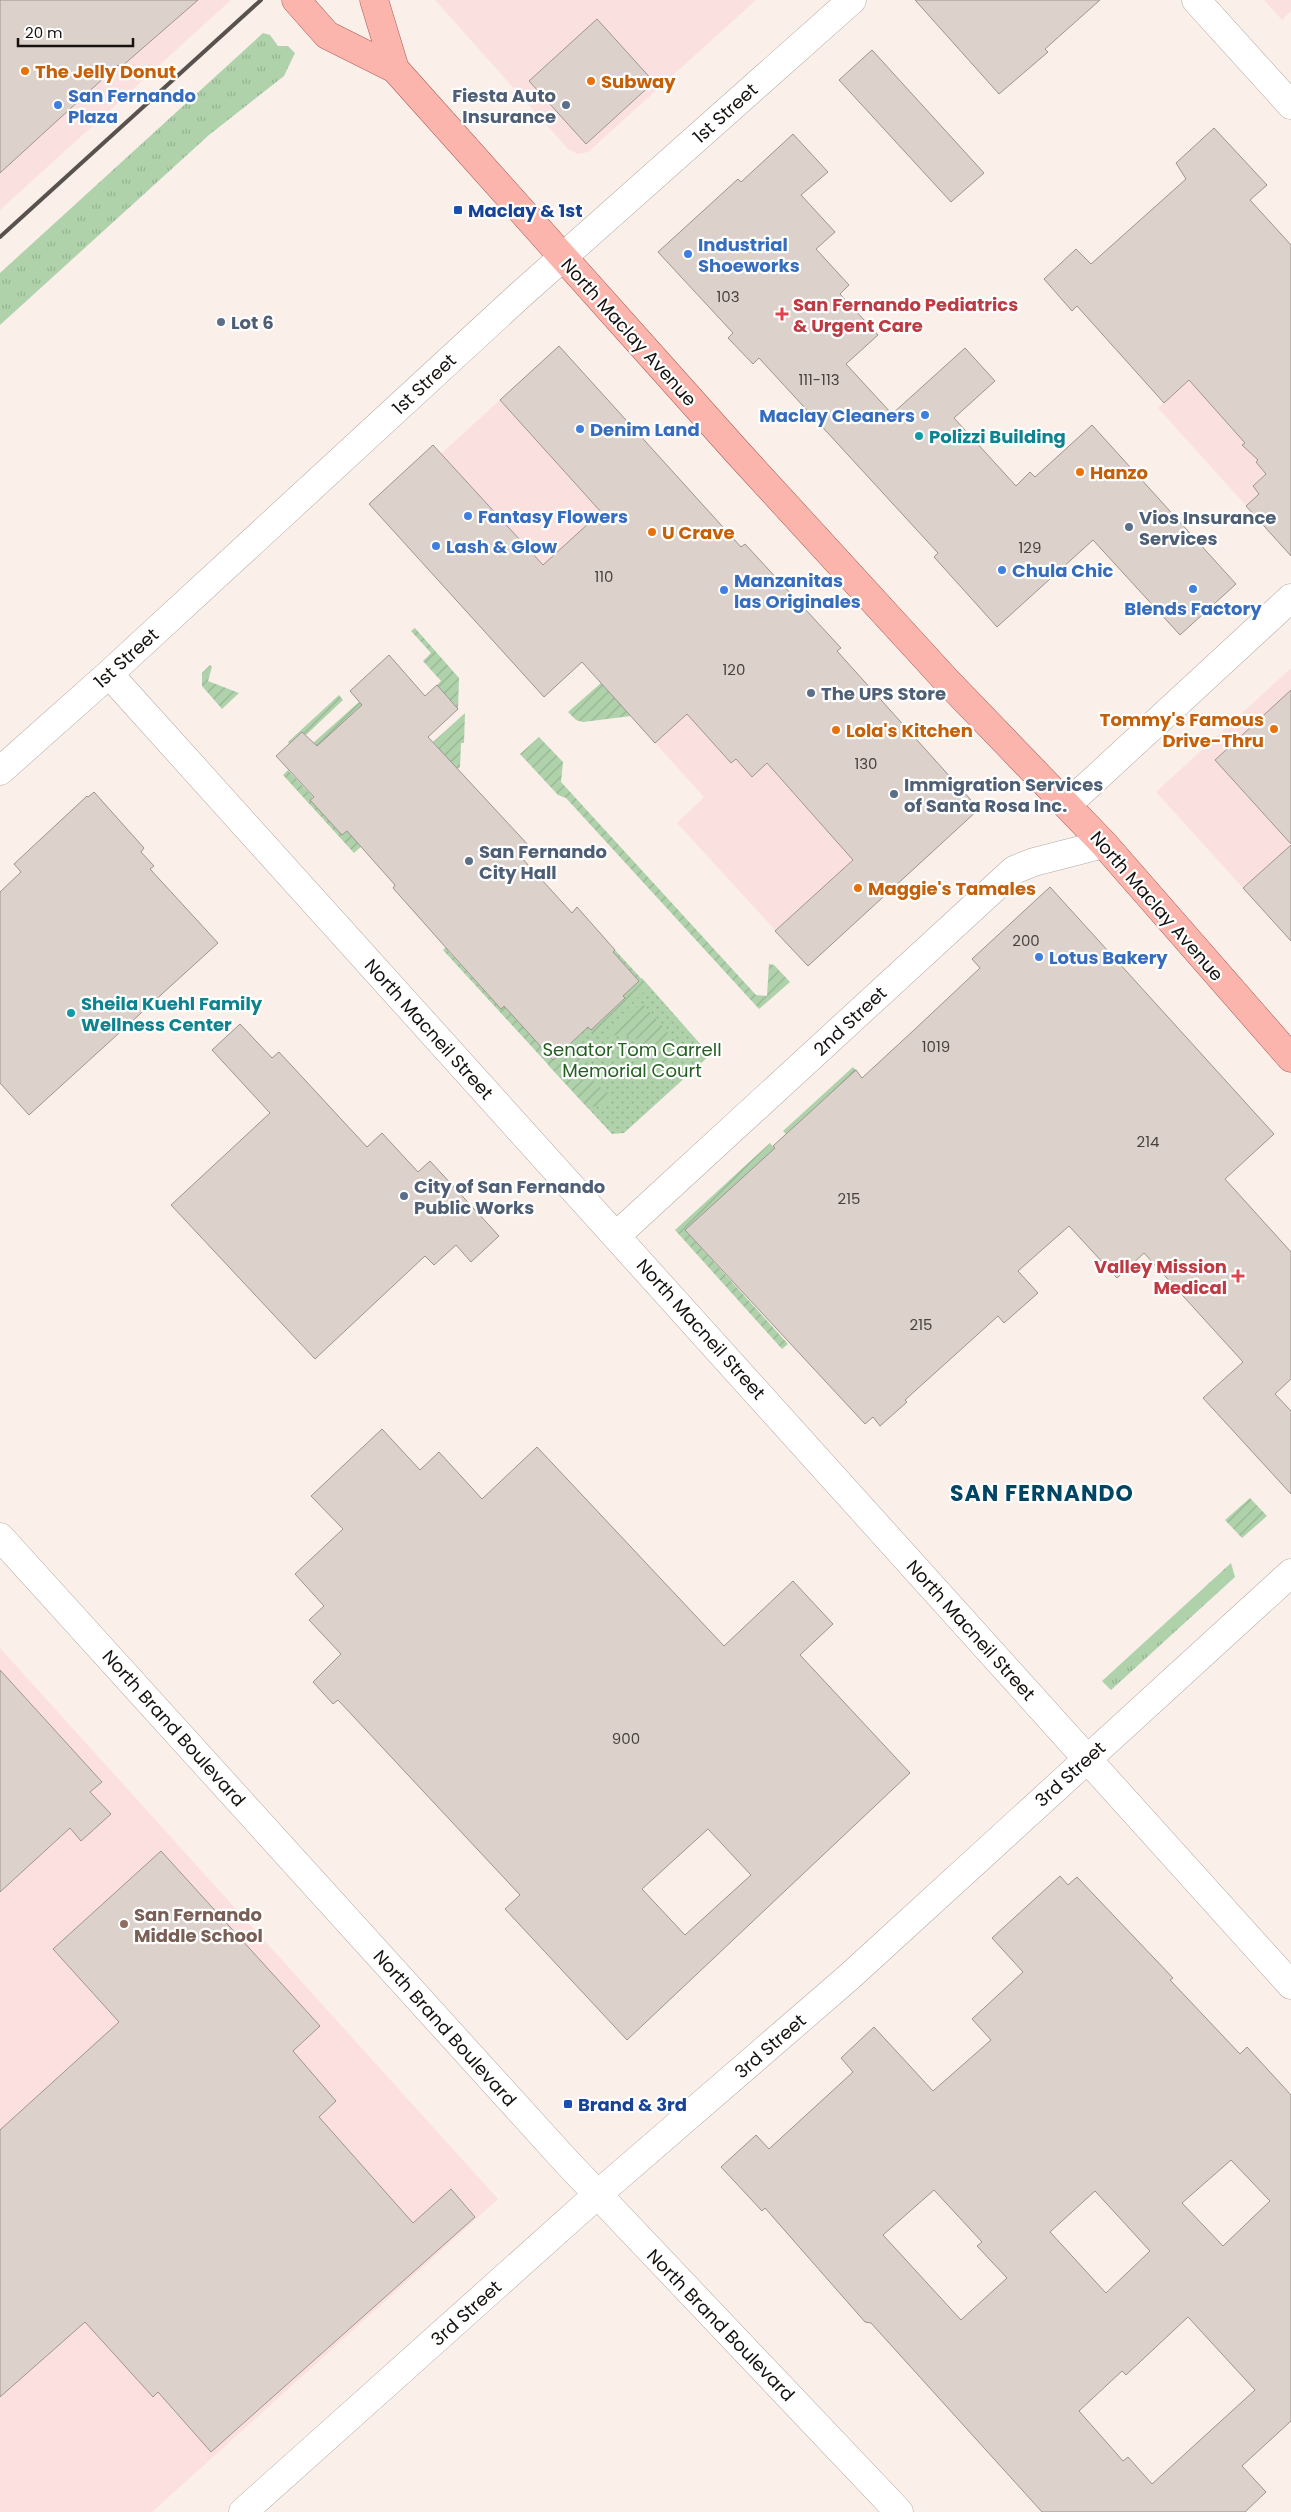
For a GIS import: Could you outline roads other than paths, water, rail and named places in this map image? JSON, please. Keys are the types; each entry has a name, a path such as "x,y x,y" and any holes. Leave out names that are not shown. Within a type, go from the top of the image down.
{"main road":[{"name":"North Maclay Avenue","path":"296,0 327,35 395,68 562,258 946,680 1068,804 1291,1058"},
{"name":"North Maclay Avenue","path":"374,0 395,68"}],"street":[{"name":"1st Street","path":"0,771 109,674 562,258 852,0"},
{"path":"1196,0 1291,105"},
{"path":"1068,804 1291,598"},
{"name":"North Macneil Street","path":"109,674 617,1235 1291,1985"},
{"name":"2nd Street","path":"617,1235 1014,870 1034,862 1104,844"},
{"name":"North Brand Boulevard","path":"0,1537 598,2195 899,2512"},
{"name":"3rd Street","path":"243,2512 598,2195 848,1977 1291,1573"}],"railway":[{"path":"0,237 261,0"}],"place":[{"name":"The Jelly Donut","path":"25,71"},
{"name":"Subway","path":"591,81"},
{"name":"San Fernando Plaza","path":"58,105"},
{"name":"Fiesta Auto Insurance","path":"566,105"},
{"name":"Maclay & 1st","path":"458,210"},
{"name":"Industrial Shoeworks","path":"688,254"},
{"name":"San Fernando Pediatrics & Urgent Care","path":"782,314"},
{"name":"Lot 6","path":"221,322"},
{"name":"Maclay Cleaners","path":"925,415"},
{"name":"Denim Land","path":"580,429"},
{"name":"Polizzi Building","path":"919,436"},
{"name":"Hanzo","path":"1080,472"},
{"name":"Fantasy Flowers","path":"468,516"},
{"name":"Vios Insurance Services","path":"1129,527"},
{"name":"U Crave","path":"652,532"},
{"name":"Lash & Glow","path":"436,546"},
{"name":"Chula Chic","path":"1002,570"},
{"name":"Blends Factory","path":"1193,589"},
{"name":"Manzanitas las Originales","path":"724,590"},
{"name":"The UPS Store","path":"811,693"},
{"name":"Tommy's Famous Drive-Thru","path":"1274,729"},
{"name":"Lola's Kitchen","path":"836,730"},
{"name":"Immigration Services of Santa Rosa Inc.","path":"894,794"},
{"name":"San Fernando City Hall","path":"469,861"},
{"name":"Maggie's Tamales","path":"858,888"},
{"name":"Lotus Bakery","path":"1039,957"},
{"name":"Sheila Kuehl Family Wellness Center","path":"71,1013"},
{"name":"City of San Fernando Public Works","path":"404,1196"},
{"name":"Valley Mission Medical","path":"1238,1276"},
{"name":"San Fernando Middle School","path":"124,1924"},
{"name":"Brand & 3rd","path":"568,2104"}],"district":[{"name":"SAN FERNANDO","path":"1042,1493"}],"park label":[{"name":"Senator Tom Carrell Memorial Court","path":"632,1059"}]}
